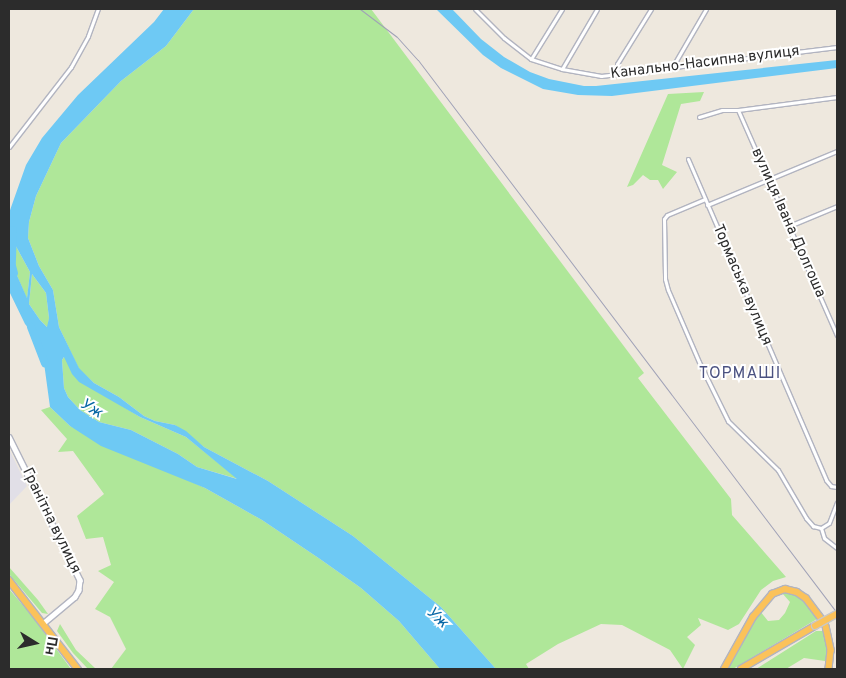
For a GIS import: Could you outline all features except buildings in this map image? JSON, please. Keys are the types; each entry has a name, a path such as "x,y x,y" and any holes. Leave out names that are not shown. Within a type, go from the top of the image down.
{"highway":[{"path":"9,580 78,669"},
{"path":"724,669 753,617 772,594 785,590 797,592 806,598 821,618"},
{"path":"741,669 837,614"},
{"path":"826,626 831,640 829,669"},
{"path":"753,669 764,656"}],"street":[{"path":"9,146 71,67 88,36 98,9"},
{"name":"Канально-Насипна вулиця","path":"475,9 504,38 532,59 562,69 601,76 837,47"},
{"path":"532,59 562,9"},
{"path":"562,69 597,9"},
{"path":"618,74 617,64 650,9"},
{"path":"674,66 706,9"},
{"path":"699,117 722,110 738,110 837,97"},
{"name":"вулиця Івана Долгоша","path":"738,110 837,335"},
{"path":"707,205 837,151"},
{"name":"Тормаська вулиця","path":"688,159 826,480 831,486 837,487"},
{"path":"705,199 667,215 664,219 666,285 699,362 728,421 786,479 803,515 813,526 820,528 829,523 837,502"},
{"path":"789,226 837,206"},
{"name":"Гранітна вулиця","path":"9,437 80,580 79,590 75,597 44,624"},
{"path":"820,528 824,538 837,548"}],"shaded area":[{"path":"9,449 27,486 9,505"}],"green space":[{"path":"194,9 371,9 644,373 638,378 731,499 732,515 786,577 773,581 761,590 739,624 728,630 698,618 701,625 687,637 695,645 683,669 670,650 622,625 601,624 558,644 526,664 529,669 496,669 441,607 353,536 268,481 204,447 175,425 155,421 144,416 119,397 94,383 79,369 59,327 53,290 39,266 28,238 29,222 36,196 61,143 121,81 166,46"},
{"path":"704,92 700,101 681,104 662,165 677,172 663,189 658,180 650,180 643,175 633,185 627,187 668,94"},
{"path":"12,239 30,272 27,299 12,264 10,242"},
{"path":"32,274 46,293 49,318 48,328 29,304"},
{"path":"65,356 104,395 140,417 186,437 238,479 197,467 178,454 131,430 99,422 80,410 68,397 64,388 62,360"},
{"path":"50,407 70,426 205,488 262,520 361,588 399,621 440,669 111,669 126,649 110,617 95,609 114,582 98,571 111,565 103,537 86,539 77,516 104,494 73,451 58,452 67,439 41,410"},
{"path":"9,567 48,614 42,613 9,574"},
{"path":"9,589 32,616 71,669 9,669"},
{"path":"782,593 793,593 800,597 817,619 733,669 728,669 760,611 768,621 779,620 785,613 790,602"},
{"path":"60,624 76,650 96,669 88,669 73,653 57,631"},
{"path":"816,631 823,631 827,640 828,649 825,661 804,658 786,669 756,669"}],"water":[{"path":"164,9 194,9 166,46 121,81 61,143 36,196 29,222 28,238 39,266 53,290 59,327 79,368 94,383 119,397 144,416 155,421 175,425 186,431 204,447 268,481 353,536 441,607 496,669 440,669 399,621 361,588 262,520 205,488 101,446 70,426 50,407 44,363 38,340 25,324 9,291 9,213 26,165 42,138 78,95 154,22","holes":["12,239 30,272 27,298 12,264 10,242","32,274 46,293 49,318 47,327 29,304","64,357 72,374 79,382 140,417 186,437 237,479 197,467 178,454 131,430 99,422 80,410 68,397 64,388 62,360"]},
{"path":"436,9 452,9 481,39 504,57 530,72 549,79 584,86 837,60 837,68 612,96 578,95 543,89 501,68 483,55"}],"waterway":[{"name":"Уж","path":"13,230 12,266 14,273"},
{"name":"Уж","path":"31,327 45,363"}],"railway":[{"path":"360,9 397,37 418,60 837,613"}],"district":[{"name":"ТОРМАШІ","path":"740,374"}]}
